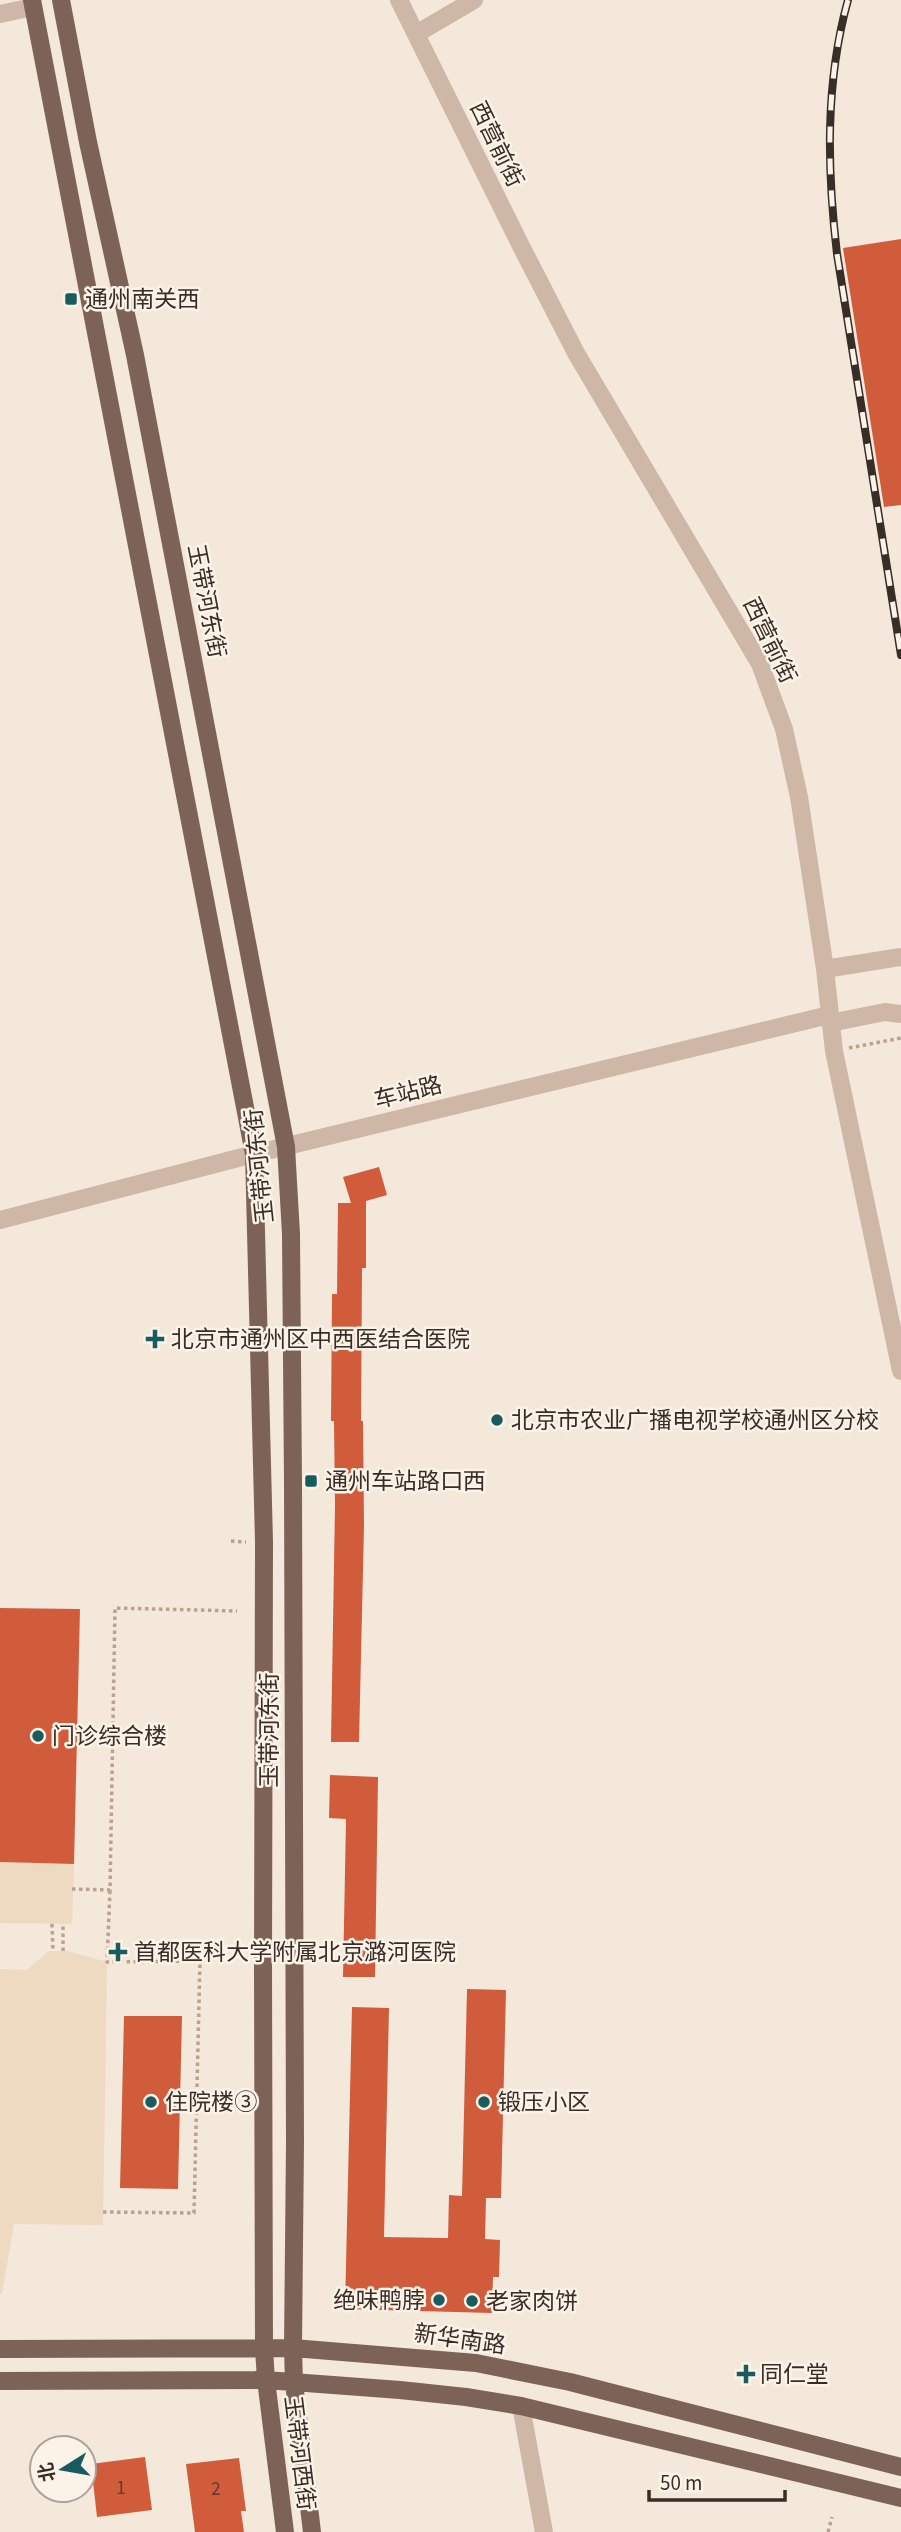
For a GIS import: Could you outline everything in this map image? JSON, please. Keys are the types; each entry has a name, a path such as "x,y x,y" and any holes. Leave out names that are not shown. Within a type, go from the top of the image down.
{"main road":[{"name":"玉带河东街","path":"61,0 88,142 135,355 286,1147 291,1234 293,1468 294,2383"},
{"name":"玉带河东街","path":"32,4 254,1154 264,1542 266,2380"},
{"name":"新华南路","path":"0,2349 293,2348 476,2363 581,2385 901,2467"},
{"path":"0,2381 266,2380 466,2397 521,2406 901,2498"},
{"name":"玉带河西街","path":"266,2380 285,2532"},
{"name":"玉带河西街","path":"294,2383 312,2532"}],"street":[{"name":"西营前街","path":"400,0 576,353 760,664 784,729 799,797 825,969 834,1051 901,1371"},
{"path":"416,34 474,0"},
{"path":"0,14 32,4"},
{"path":"825,969 901,957"},
{"name":"车站路","path":"0,1220 254,1154 829,1019 885,1012 901,1014"},
{"path":"521,2406 544,2532"}],"path":[{"path":"834,1051 901,1038"},
{"path":"103,2212 194,2213 200,1961 107,1962 115,1608 237,1611"},
{"path":"72,1889 110,1890"},
{"path":"52,1923 53,1951"},
{"path":"63,1924 63,1951"},
{"path":"828,2532 832,2517"}],"shaded area":[{"path":"0,1862 74,1864 72,1924 0,1923"},
{"path":"49,1951 68,1951 107,1962 103,2225 14,2224 0,2294 0,1969 27,1970"}],"building":[{"path":"901,239 901,505 884,507 843,248"},
{"path":"379,1167 387,1195 366,1201 366,1268 362,1268 361,1421 364,1526 359,1742 331,1742 335,1506 334,1421 331,1421 332,1294 337,1294 338,1203 351,1203 343,1177"},
{"name":"门诊综合楼","path":"0,1608 80,1609 74,1864 0,1862"},
{"path":"330,1775 378,1777 375,1977 343,1977 346,1819 329,1818"},
{"name":"锻压小区","path":"467,1989 506,1990 501,2198 486,2198 485,2239 500,2240 499,2277 493,2277 492,2313 345,2309 352,2007 389,2008 384,2237 448,2238 449,2195 462,2196"},
{"name":"住院楼③","path":"124,2016 182,2016 178,2189 120,2188"},
{"path":"145,2457 152,2510 97,2517 98,2463"},
{"path":"239,2458 246,2511 241,2511 244,2532 195,2532 186,2464"}],"railway":[{"path":"848,0 835,63 832,94 831,190 837,254 901,655"}],"place":[{"name":"通州南关西","path":"71,299"},
{"name":"北京市通州区中西医结合医院","path":"155,1339"},
{"name":"北京市农业广播电视学校通州区分校","path":"497,1420"},
{"name":"通州车站路口西","path":"311,1481"},
{"name":"门诊综合楼","path":"38,1736"},
{"name":"首都医科大学附属北京潞河医院","path":"118,1952"},
{"name":"住院楼③","path":"151,2102"},
{"name":"锻压小区","path":"484,2102"},
{"name":"绝味鸭脖","path":"439,2300"},
{"name":"老家肉饼","path":"472,2301"},
{"name":"同仁堂","path":"746,2374"}]}
